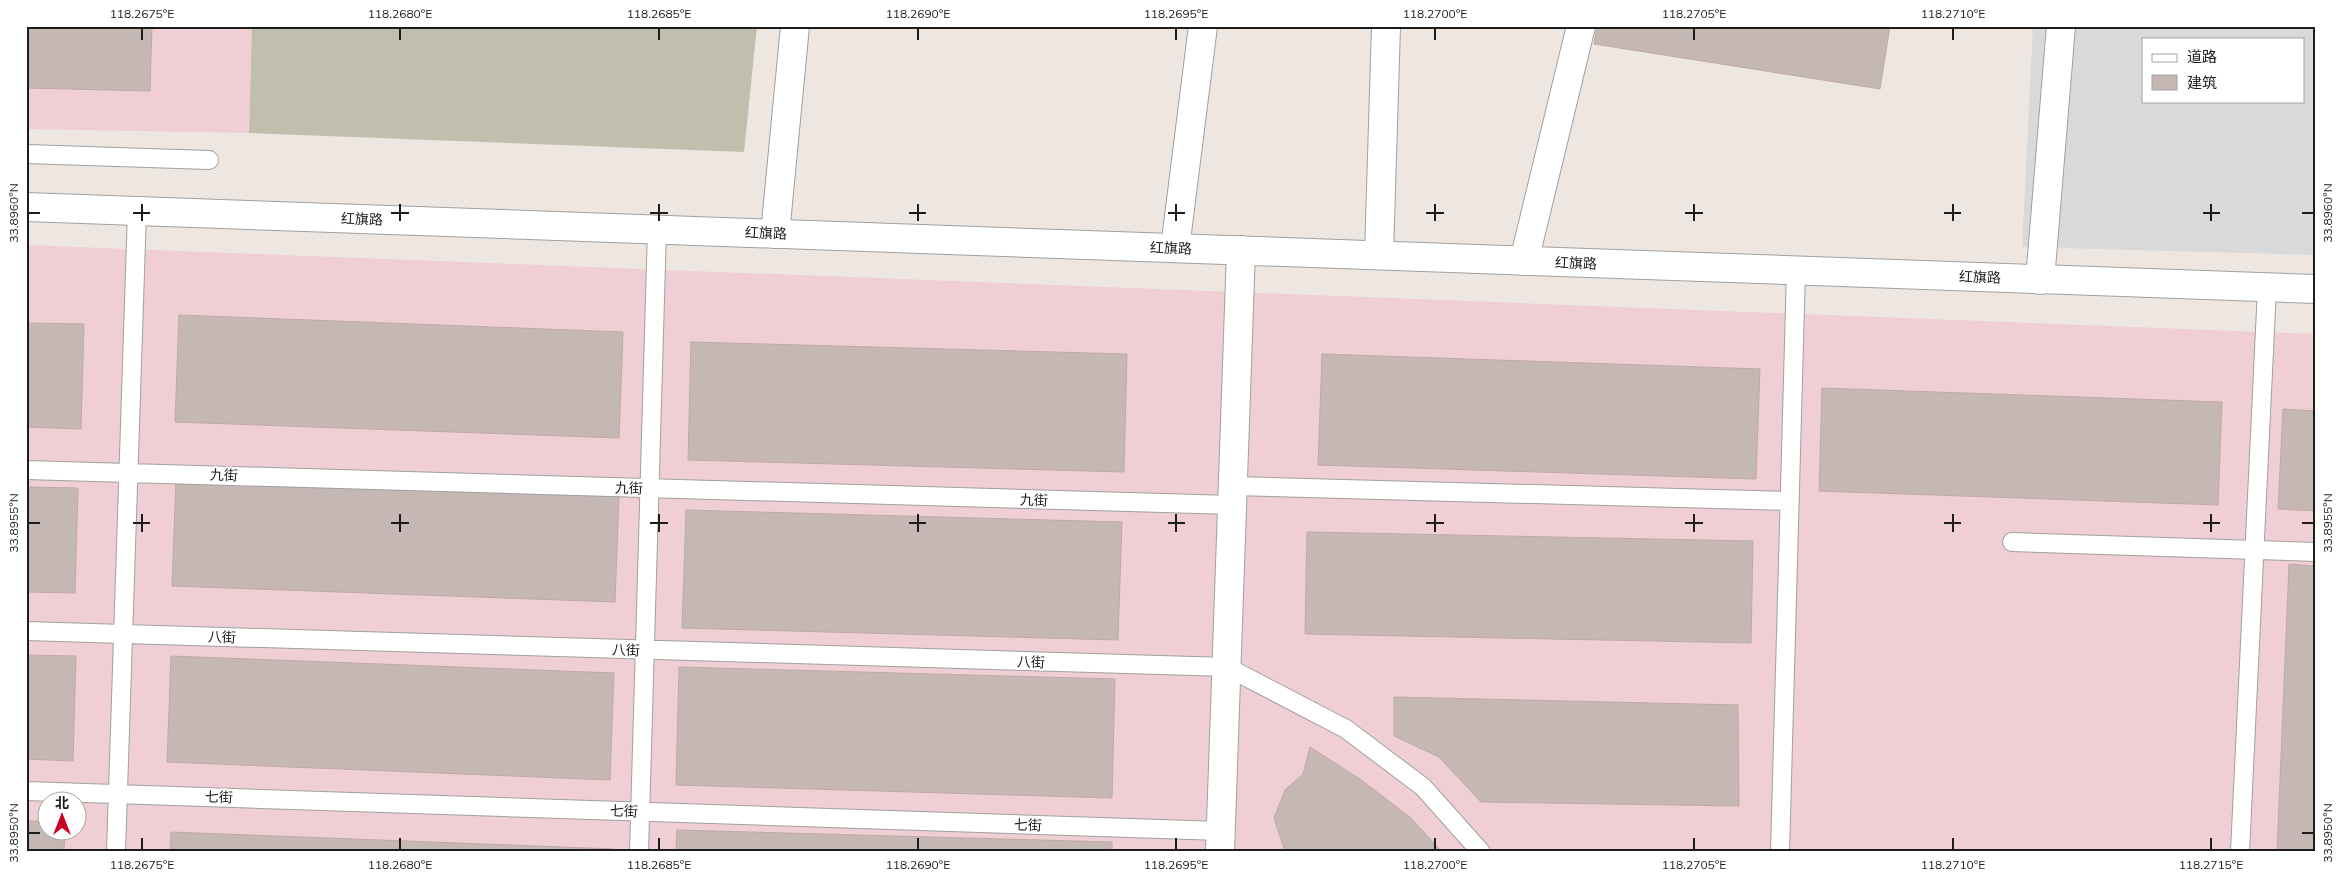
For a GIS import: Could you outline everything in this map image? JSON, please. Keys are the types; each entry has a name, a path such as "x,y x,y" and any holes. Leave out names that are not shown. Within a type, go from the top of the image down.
{"street":[{"path":"775,234 795,26"},
{"path":"1175,248 1203,26"},
{"path":"1379,255 1386,26"},
{"path":"1524,261 1581,26"},
{"path":"2040,280 2061,26"},
{"name":"红旗路","path":"26,207 2316,289"},
{"path":"1221,842 1241,250"}],"lane":[{"path":"26,154 209,160"},
{"path":"116,852 137,211"},
{"path":"639,852 657,229"},
{"path":"1780,852 1796,270"},
{"path":"2240,852 2267,288"},
{"name":"九街","path":"26,470 649,488 1232,496 1790,500"},
{"path":"2012,542 2316,552"},
{"name":"八街","path":"26,631 1227,668"},
{"path":"1227,668 1346,729 1423,787 1481,852"},
{"name":"七街","path":"26,791 640,811 1221,842"}],"shaded area":[{"path":"26,26 252,26 249,133 26,129"},
{"path":"252,26 757,26 744,152 249,133"},
{"path":"2033,26 2316,26 2316,255 2022,247"},
{"path":"26,245 2316,334 2316,852 26,852"}],"building":[{"path":"26,26 152,26 150,91 26,88"},
{"path":"1597,26 1890,26 1880,89 1594,44"},
{"path":"179,315 623,332 619,438 175,422"},
{"path":"26,323 84,324 81,429 26,427"},
{"path":"691,342 1127,354 1124,472 688,460"},
{"path":"1322,354 1760,369 1756,479 1318,465"},
{"path":"1822,388 2222,402 2218,505 1819,491"},
{"path":"2283,409 2316,411 2316,511 2278,509"},
{"path":"176,479 619,496 615,602 172,586"},
{"path":"26,487 78,488 75,593 26,592"},
{"path":"686,510 1122,522 1118,640 682,628"},
{"path":"1307,532 1753,541 1751,643 1305,634"},
{"path":"2289,564 2316,566 2316,852 2277,852"},
{"path":"26,655 76,656 73,761 26,759"},
{"path":"171,656 614,673 610,780 167,762"},
{"path":"679,667 1115,679 1112,798 676,785"},
{"path":"1394,697 1738,705 1739,806 1481,802 1439,757 1394,736"},
{"path":"1310,747 1360,779 1411,818 1442,852 1285,852 1274,818 1285,790 1303,774"},
{"path":"26,821 38,821 38,840 65,840 64,852 26,852"},
{"path":"677,830 1112,842 1112,852 676,852"},
{"path":"171,832 614,849 614,852 170,852"}]}
